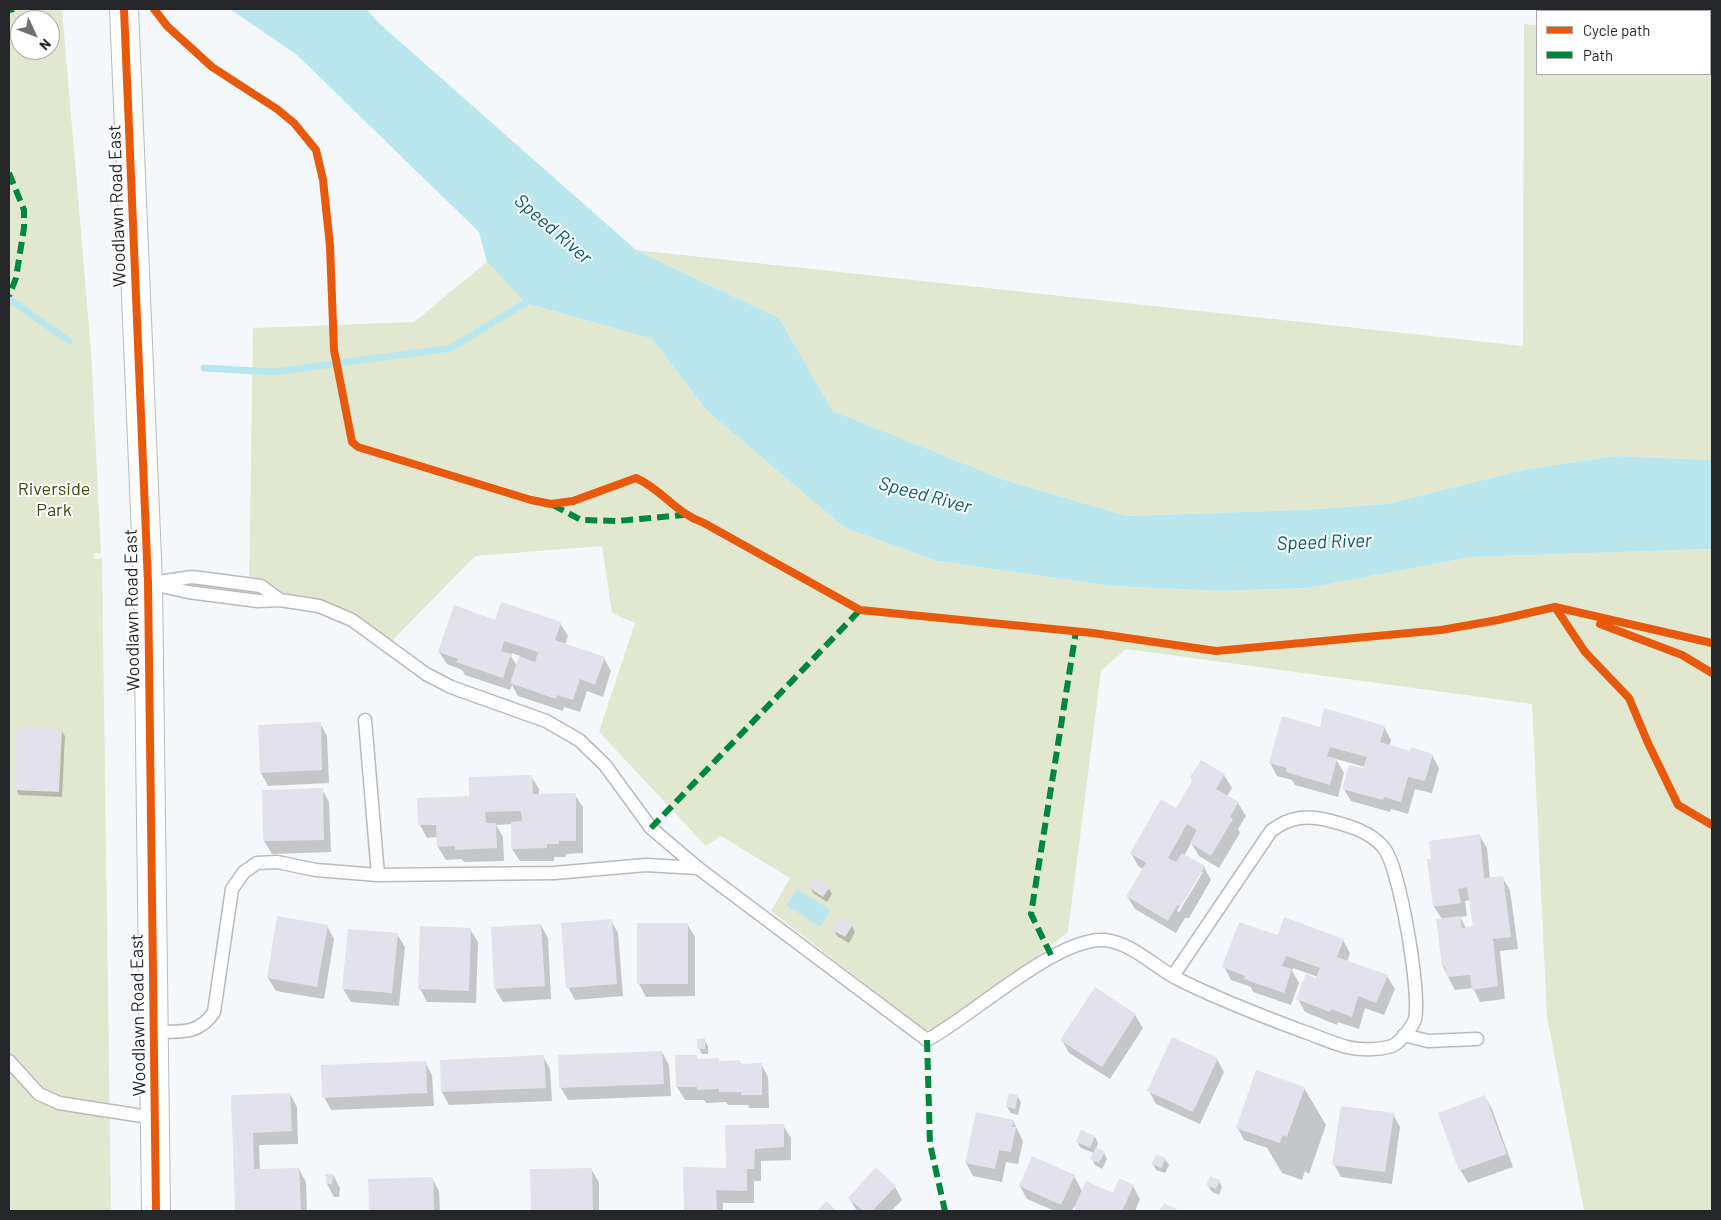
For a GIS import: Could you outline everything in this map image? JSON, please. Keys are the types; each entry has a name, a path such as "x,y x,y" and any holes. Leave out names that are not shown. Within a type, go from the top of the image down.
{"main road":[{"name":"Woodlawn Road East","path":"124,9 148,583 156,1211"}],"lane":[{"path":"148,583 192,577 261,586 280,600 319,606 339,613 377,637 426,674 451,687 546,721 579,740 606,765 651,828 698,868 927,1040 949,1028 1051,956 1077,945 1105,940 1116,944 1174,976 1234,1006 1348,1047 1384,1048 1396,1044 1415,1022 1416,1000 1401,898 1391,861 1384,848 1372,838 1345,825 1322,819 1292,818 1271,831 1174,976"},
{"path":"365,720 378,875"},
{"path":"154,1032 195,1030 206,1024 214,1012 232,890 244,872 257,863 277,862 316,870 378,875 554,873 646,865 698,868"},
{"path":"1404,1035 1428,1040 1477,1039"},
{"path":"9,1062 39,1094 59,1103 155,1118"}],"green space":[{"name":"Riverside Park","path":"9,9 62,9 91,350 101,554 94,553 94,559 102,558 111,1211 9,1211"},
{"path":"1524,24 1536,25 1536,75 1711,75 1712,45 1712,460 1616,456 1527,469 1386,504 1300,510 1127,516 1005,480 833,411 779,318 636,250 1523,346"},
{"path":"487,262 525,303 652,339 708,412 845,528 937,561 1111,586 1220,591 1308,588 1472,557 1712,549 1712,1211 1584,1211 1547,1017 1532,704 1126,649 1101,671 1068,932 959,1017 926,1031 771,911 790,878 721,836 706,846 599,732 635,623 612,613 602,546 475,556 389,644 355,616 249,593 253,328 414,322"}],"water":[{"name":"Speed River","path":"230,9 366,9 381,25 636,250 779,318 833,411 1005,480 1127,516 1300,510 1386,504 1527,469 1616,456 1712,460 1712,549 1472,557 1308,588 1220,591 1111,586 937,561 845,528 708,412 652,339 525,303 487,262 479,232 297,55"},
{"path":"797,889 831,910 820,927 786,905"}],"building":[{"path":"501,602 561,622 555,640 605,657 595,685 580,679 573,700 557,695 556,699 510,683 519,656 535,662 538,652 504,641 501,651 511,654 503,678 456,662 459,659 438,652 454,605 495,620"},
{"path":"1324,708 1385,726 1380,742 1410,751 1411,747 1433,754 1425,781 1408,777 1401,802 1384,797 1383,800 1342,789 1349,765 1363,768 1367,757 1330,747 1327,756 1337,759 1330,785 1286,772 1286,768 1269,763 1282,716 1320,727"},
{"path":"321,722 322,770 260,773 258,725"},
{"path":"17,727 62,729 59,792 14,790"},
{"path":"1201,760 1225,774 1216,789 1239,802 1230,817 1233,819 1211,856 1190,843 1197,830 1187,824 1168,858 1176,862 1182,853 1205,866 1181,906 1177,905 1168,921 1126,896 1146,863 1130,853 1161,799 1176,808 1192,781 1190,777"},
{"path":"532,775 533,794 576,793 576,841 559,841 559,844 547,844 547,848 511,849 511,822 522,821 521,811 485,812 486,823 496,823 497,848 455,850 455,846 437,847 436,825 418,825 417,798 469,796 469,777"},
{"path":"323,788 324,840 263,841 262,790"},
{"path":"1480,834 1484,878 1503,876 1511,937 1493,939 1498,986 1472,990 1470,975 1447,977 1445,966 1442,967 1436,919 1460,916 1462,928 1473,926 1467,887 1458,889 1461,903 1433,907 1427,859 1431,859 1429,841"},
{"path":"815,877 830,887 823,897 808,887"},
{"path":"277,916 328,925 317,987 267,978"},
{"path":"840,917 853,925 845,937 832,930"},
{"path":"1284,917 1344,939 1337,957 1388,975 1376,1003 1358,996 1352,1017 1331,1009 1330,1012 1296,999 1306,974 1316,978 1320,968 1286,956 1282,966 1292,969 1284,993 1244,979 1245,976 1222,967 1239,922 1278,935"},
{"path":"612,919 617,984 566,988 561,923"},
{"path":"637,923 688,923 688,984 637,984"},
{"path":"541,924 545,986 494,989 491,927"},
{"path":"420,926 471,928 469,991 418,989"},
{"path":"348,929 398,933 392,993 342,989"},
{"path":"1095,987 1136,1014 1102,1067 1060,1040"},
{"path":"1172,1037 1218,1058 1193,1112 1147,1091"},
{"path":"705,1038 705,1049 697,1049 697,1039"},
{"path":"662,1051 664,1084 559,1088 558,1055"},
{"path":"544,1055 546,1088 441,1092 440,1060"},
{"path":"675,1055 697,1055 697,1059 718,1058 719,1061 740,1060 740,1064 762,1063 762,1095 741,1095 741,1092 719,1092 719,1089 697,1090 697,1087 676,1087"},
{"path":"426,1061 427,1093 322,1098 321,1065"},
{"path":"1256,1070 1305,1087 1287,1137 1283,1135 1280,1143 1236,1128"},
{"path":"290,1093 292,1131 253,1133 254,1169 299,1168 301,1211 235,1211 231,1095"},
{"path":"1009,1093 1018,1095 1015,1109 1006,1107"},
{"path":"1485,1095 1507,1154 1459,1171 1438,1113"},
{"path":"1341,1106 1394,1113 1385,1172 1332,1165"},
{"path":"976,1112 1014,1120 1012,1127 1016,1127 1011,1152 999,1150 995,1169 965,1163"},
{"path":"784,1124 784,1147 755,1149 754,1169 747,1169 747,1191 716,1190 717,1211 684,1211 683,1167 726,1168 725,1125"},
{"path":"1081,1130 1095,1136 1090,1148 1076,1142"},
{"path":"1096,1147 1105,1152 1099,1163 1090,1159"},
{"path":"1156,1154 1166,1158 1161,1168 1152,1164"},
{"path":"1032,1156 1075,1175 1061,1205 1019,1186"},
{"path":"876,1167 896,1186 872,1211 863,1211 848,1198"},
{"path":"592,1168 593,1210 531,1211 530,1169"},
{"path":"325,1174 333,1174 332,1184 326,1184"},
{"path":"1210,1176 1220,1180 1216,1189 1206,1185"},
{"path":"433,1177 434,1211 369,1211 368,1179"},
{"path":"1119,1178 1134,1185 1122,1211 1080,1211 1074,1208 1086,1181 1113,1193"},
{"path":"826,1201 837,1211 817,1211"},
{"path":"1164,1203 1180,1211 1159,1211"}],"waterway":[{"path":"9,299 69,341"},
{"path":"204,368 274,372 451,348 525,303"}],"marked path":[{"path":"9,10 14,9"},
{"path":"9,173 24,210 24,228 16,278 9,296"},
{"path":"553,505 581,520 617,521 684,515"},
{"path":"651,828 860,610"},
{"path":"1051,955 1031,914 1076,631"},
{"path":"927,1040 930,1144 945,1211"}],"cycle path":[{"path":"124,9 148,583 156,1211"},
{"path":"154,9 167,26 212,67 277,109 294,123 316,150 323,180 330,246 334,350 352,442 358,447 531,500 551,504 573,501 636,478 694,519 860,610 1093,633 1216,651 1441,630 1555,607 1712,643"},
{"path":"1555,607 1585,652 1629,698 1678,805 1712,825"},
{"path":"1600,624 1682,655 1712,673"}]}
